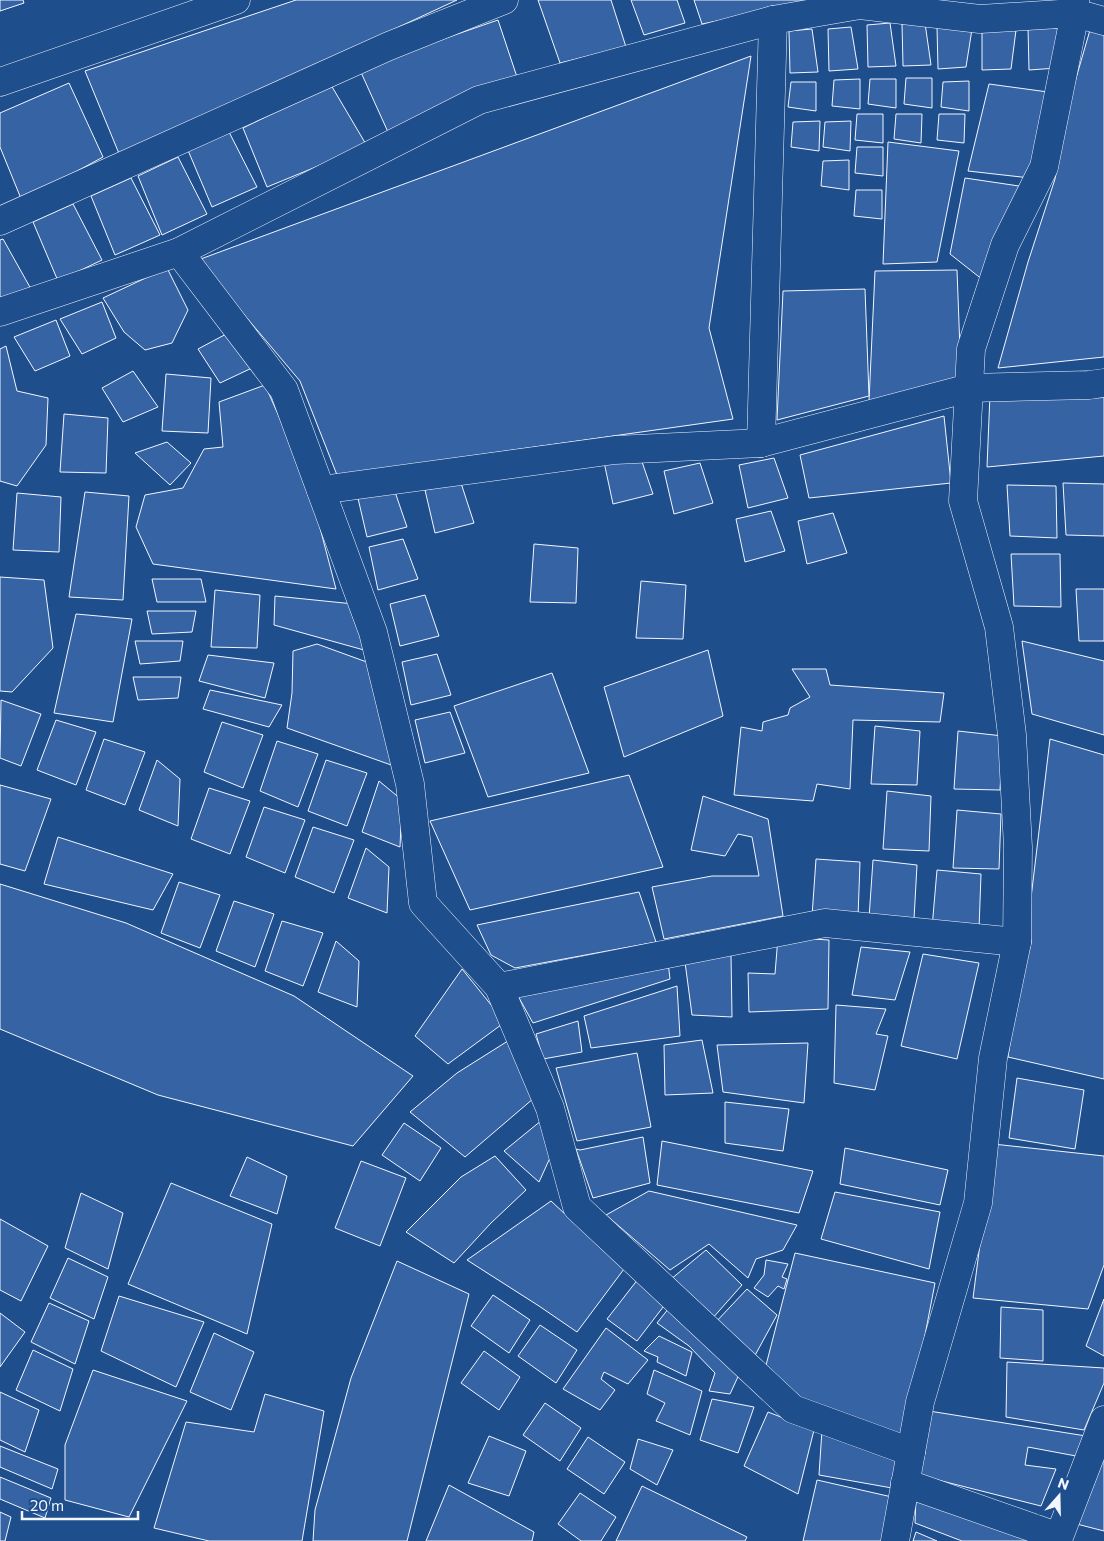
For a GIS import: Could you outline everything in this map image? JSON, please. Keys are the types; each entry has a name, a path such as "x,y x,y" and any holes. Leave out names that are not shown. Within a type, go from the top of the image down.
{"street":[{"path":"0,82 236,0"},
{"path":"0,221 389,46 504,0"},
{"path":"0,312 179,252 479,100 773,20 860,5 980,19 1075,7 1104,21"},
{"path":"895,1541 920,1402 978,1203 993,1058 1017,942 1018,838 1012,735 1000,637 963,501 971,349 1005,245 1044,167 1075,7"},
{"path":"761,443 773,20"},
{"path":"179,252 284,390 373,632 410,784 423,903 499,987 550,1108 577,1207 793,1409 911,1452"},
{"path":"321,490 615,450 761,443 969,388 1104,383"},
{"path":"499,987 825,923 1017,942"},
{"path":"906,1483 1058,1539 1104,1420"}],"building":[{"path":"0,0 23,0 24,3 0,11"},
{"path":"296,0 457,0 120,156 85,71"},
{"path":"538,0 611,0 626,47 560,63"},
{"path":"631,0 677,0 685,23 644,35"},
{"path":"694,0 823,0 702,24"},
{"path":"498,20 519,83 388,132 359,68"},
{"path":"890,23 896,66 868,67 867,25"},
{"path":"925,23 931,65 903,66 902,24"},
{"path":"851,27 858,69 829,71 828,29"},
{"path":"937,27 972,29 966,67 938,69"},
{"path":"1028,27 1063,29 1057,68 1029,70"},
{"path":"982,28 1016,30 1011,69 982,70"},
{"path":"812,29 818,72 790,73 789,31"},
{"path":"1090,30 1104,34 1104,357 998,368 1028,262 1055,179 1070,99"},
{"path":"751,56 709,328 733,419 337,475 300,381 198,260"},
{"path":"906,78 932,78 932,108 904,104"},
{"path":"860,79 860,109 832,106 834,80"},
{"path":"870,79 896,79 896,108 868,104"},
{"path":"969,81 969,111 941,107 943,82"},
{"path":"791,82 816,82 816,111 788,107"},
{"path":"69,83 103,157 22,201 0,147 0,113"},
{"path":"989,84 1048,92 1030,178 968,171"},
{"path":"331,85 367,146 267,187 243,128"},
{"path":"857,114 883,114 883,143 855,140"},
{"path":"896,114 922,114 921,143 894,139"},
{"path":"939,114 965,114 964,143 937,140"},
{"path":"820,121 819,151 791,147 793,122"},
{"path":"851,121 850,151 823,147 825,122"},
{"path":"228,130 257,187 212,207 187,148"},
{"path":"888,142 959,151 937,262 883,264"},
{"path":"857,147 883,147 883,176 855,173"},
{"path":"178,157 207,214 162,235 138,176"},
{"path":"849,160 849,190 821,186 823,161"},
{"path":"131,178 160,235 115,255 91,196"},
{"path":"965,178 1019,186 983,280 950,254"},
{"path":"856,190 882,190 882,219 854,216"},
{"path":"73,204 102,260 58,281 33,222"},
{"path":"3,239 31,289 0,302 0,240"},
{"path":"167,268 188,310 172,343 145,350 124,332 103,298"},
{"path":"957,270 961,377 869,401 875,271"},
{"path":"865,289 869,396 777,420 783,291"},
{"path":"102,302 116,338 82,354 60,319"},
{"path":"56,320 70,356 35,371 14,337"},
{"path":"230,332 254,367 220,383 198,349"},
{"path":"6,346 17,391 48,398 46,445 17,486 0,481 0,349"},
{"path":"133,371 158,407 123,422 102,388"},
{"path":"166,374 211,378 208,433 162,431"},
{"path":"265,385 308,482 336,589 153,564 136,527 145,495 183,488 204,449 223,447 219,402"},
{"path":"1104,389 1104,456 987,467 990,394"},
{"path":"64,414 108,418 106,473 60,472"},
{"path":"944,416 951,483 809,498 800,455"},
{"path":"167,442 191,463 170,485 135,453"},
{"path":"639,453 653,494 613,504 604,462"},
{"path":"774,458 788,498 748,508 739,465"},
{"path":"700,463 713,503 674,514 664,471"},
{"path":"461,483 474,523 435,533 425,490"},
{"path":"1063,483 1104,484 1104,536 1066,535"},
{"path":"1007,485 1056,486 1057,538 1010,536"},
{"path":"393,486 407,527 367,537 357,494"},
{"path":"85,492 129,496 123,600 69,597"},
{"path":"17,493 61,497 59,552 13,550"},
{"path":"771,511 785,551 745,562 736,519"},
{"path":"833,513 847,553 807,564 798,521"},
{"path":"403,539 418,579 378,590 369,547"},
{"path":"534,544 578,548 576,603 530,602"},
{"path":"1011,554 1060,554 1061,607 1014,606"},
{"path":"0,577 44,580 53,648 12,692 0,691"},
{"path":"152,579 201,579 206,602 157,602"},
{"path":"641,581 686,585 683,639 636,638"},
{"path":"1076,589 1104,589 1104,641 1079,641"},
{"path":"215,590 260,595 257,648 211,647"},
{"path":"425,595 439,636 400,646 390,604"},
{"path":"275,596 354,604 364,650 274,625"},
{"path":"147,611 196,611 192,632 152,634"},
{"path":"76,614 132,619 113,722 54,713"},
{"path":"135,641 183,641 180,661 140,664"},
{"path":"1022,641 1104,661 1104,735 1032,714"},
{"path":"317,644 375,665 394,766 287,728 292,693 293,651"},
{"path":"708,650 723,716 624,757 604,687"},
{"path":"437,654 451,695 411,705 402,662"},
{"path":"208,655 274,663 265,698 199,681"},
{"path":"792,669 826,669 830,685 944,693 940,722 853,720 850,789 817,784 813,801 734,795 741,727 762,731 763,722 788,715 790,708 810,697"},
{"path":"552,673 589,773 488,797 454,706"},
{"path":"133,677 181,677 178,698 138,700"},
{"path":"210,690 282,705 269,727 203,709"},
{"path":"1,700 41,714 21,766 0,758"},
{"path":"450,712 465,753 425,763 415,720"},
{"path":"56,720 96,732 76,785 37,770"},
{"path":"222,722 263,735 243,788 204,772"},
{"path":"875,726 920,731 917,785 871,784"},
{"path":"958,731 1003,736 1000,790 954,789"},
{"path":"104,739 145,752 125,805 86,790"},
{"path":"1050,739 1104,755 1104,1079 1008,1057 1031,898"},
{"path":"277,741 318,754 298,807 260,791"},
{"path":"157,760 180,779 178,826 139,810"},
{"path":"326,760 367,773 347,826 308,811"},
{"path":"629,775 663,867 470,910 430,821"},
{"path":"379,781 402,800 400,847 362,832"},
{"path":"0,785 51,799 25,871 0,864"},
{"path":"209,788 250,801 230,854 191,839"},
{"path":"887,791 931,796 929,851 883,849"},
{"path":"703,796 768,819 783,916 664,939 652,887 712,876 759,876 752,837 738,834 725,856 691,850"},
{"path":"264,807 305,820 285,873 246,857"},
{"path":"957,810 1001,814 999,869 953,868"},
{"path":"313,827 354,840 334,893 295,877"},
{"path":"58,837 173,874 153,910 44,884"},
{"path":"366,848 389,867 387,913 348,898"},
{"path":"816,859 860,862 858,917 812,916"},
{"path":"873,860 917,865 914,919 869,918"},
{"path":"937,870 981,874 979,929 932,928"},
{"path":"179,882 220,895 200,948 161,933"},
{"path":"0,884 126,923 294,996 413,1076 353,1146 158,1095 0,1029"},
{"path":"639,892 656,942 515,968 491,955 477,925"},
{"path":"234,901 274,914 255,967 216,951"},
{"path":"282,921 323,933 303,986 265,971"},
{"path":"778,937 829,940 828,1009 749,1012 748,973 775,974"},
{"path":"336,941 359,961 357,1007 318,992"},
{"path":"861,947 910,952 895,1000 852,995"},
{"path":"923,954 979,963 957,1059 901,1046"},
{"path":"731,955 732,1017 692,1015 685,962"},
{"path":"668,962 670,979 533,1023 518,996"},
{"path":"462,969 505,1022 448,1064 415,1036"},
{"path":"677,986 680,1036 591,1048 584,1016"},
{"path":"836,1005 886,1009 876,1034 888,1036 875,1090 834,1083"},
{"path":"578,1021 582,1052 543,1059 536,1034"},
{"path":"511,1039 534,1098 465,1157 410,1112 457,1073"},
{"path":"702,1040 713,1093 665,1095 664,1045"},
{"path":"808,1043 804,1103 723,1092 717,1045"},
{"path":"637,1053 651,1127 577,1141 556,1068"},
{"path":"1017,1078 1084,1090 1075,1149 1009,1138"},
{"path":"725,1102 789,1109 783,1151 725,1143"},
{"path":"542,1120 554,1149 539,1182 504,1151"},
{"path":"404,1123 441,1148 420,1181 382,1155"},
{"path":"643,1137 650,1183 593,1198 576,1149 580,1150"},
{"path":"662,1141 813,1171 799,1213 657,1185"},
{"path":"993,1144 1104,1156 1104,1265 1088,1309 973,1298"},
{"path":"845,1148 948,1170 940,1205 840,1184"},
{"path":"495,1156 526,1190 491,1223 454,1263 406,1232 461,1177"},
{"path":"247,1157 287,1176 277,1214 230,1196"},
{"path":"361,1161 406,1178 380,1246 335,1228"},
{"path":"171,1183 272,1224 247,1334 128,1284"},
{"path":"649,1191 797,1225 783,1250 756,1259 748,1278 709,1244 670,1270 606,1215"},
{"path":"835,1192 940,1212 929,1269 821,1239"},
{"path":"81,1193 123,1213 108,1269 65,1248"},
{"path":"551,1201 624,1269 577,1332 467,1260"},
{"path":"0,1219 48,1246 21,1301 0,1290"},
{"path":"706,1250 742,1285 711,1320 670,1280"},
{"path":"795,1253 935,1283 905,1439 810,1408 764,1373"},
{"path":"68,1258 108,1277 94,1319 50,1298"},
{"path":"766,1260 788,1264 782,1277 787,1279 784,1289 778,1286 768,1297 754,1288 764,1275"},
{"path":"397,1261 469,1294 407,1541 313,1541 315,1510 351,1378"},
{"path":"642,1274 670,1298 637,1341 607,1319"},
{"path":"747,1289 777,1315 753,1359 714,1324"},
{"path":"493,1295 530,1320 509,1353 471,1326"},
{"path":"119,1296 204,1322 176,1387 101,1351"},
{"path":"1104,1299 1104,1356 1086,1346"},
{"path":"49,1303 89,1321 75,1364 31,1342"},
{"path":"673,1303 742,1368 730,1394 709,1391 715,1373 689,1346 657,1323"},
{"path":"1001,1307 1043,1310 1043,1361 1000,1358"},
{"path":"0,1313 25,1332 0,1367"},
{"path":"540,1325 577,1350 556,1383 518,1356"},
{"path":"606,1328 648,1360 628,1384 604,1372 601,1379 615,1390 600,1410 563,1389"},
{"path":"214,1333 254,1352 231,1410 190,1392"},
{"path":"659,1336 692,1352 686,1376 657,1362 658,1357 644,1351"},
{"path":"33,1350 73,1369 60,1411 16,1390"},
{"path":"484,1351 520,1377 499,1410 461,1383"},
{"path":"1007,1362 1104,1368 1104,1383 1084,1430 1006,1417"},
{"path":"93,1370 187,1401 129,1517 65,1500 65,1445"},
{"path":"654,1370 702,1391 690,1435 656,1421 665,1403 647,1394"},
{"path":"0,1392 39,1410 25,1452 0,1440"},
{"path":"265,1394 324,1411 302,1541 209,1541 154,1528 186,1422 254,1432"},
{"path":"712,1399 754,1407 738,1453 700,1440"},
{"path":"545,1403 581,1428 560,1461 523,1435"},
{"path":"929,1411 1086,1436 1076,1456 1028,1447 1025,1465 1056,1469 1041,1506 918,1475"},
{"path":"768,1412 814,1430 798,1494 744,1466"},
{"path":"822,1430 903,1457 892,1488 819,1475"},
{"path":"489,1436 526,1451 509,1496 468,1483"},
{"path":"588,1437 625,1462 604,1494 567,1469"},
{"path":"638,1439 673,1450 657,1485 630,1469"},
{"path":"0,1446 58,1469 52,1489 0,1467"},
{"path":"1104,1452 1104,1531 1065,1521"},
{"path":"0,1477 51,1498 45,1518 0,1499"},
{"path":"817,1480 892,1497 882,1541 803,1541"},
{"path":"449,1485 534,1532 532,1541 426,1541"},
{"path":"642,1486 747,1537 745,1541 616,1541"},
{"path":"580,1493 616,1517 601,1541 581,1541 558,1524"},
{"path":"916,1498 1031,1541 962,1541 915,1523"},
{"path":"0,1512 11,1517 5,1541 0,1541"},
{"path":"916,1532 937,1541 913,1541"}]}
